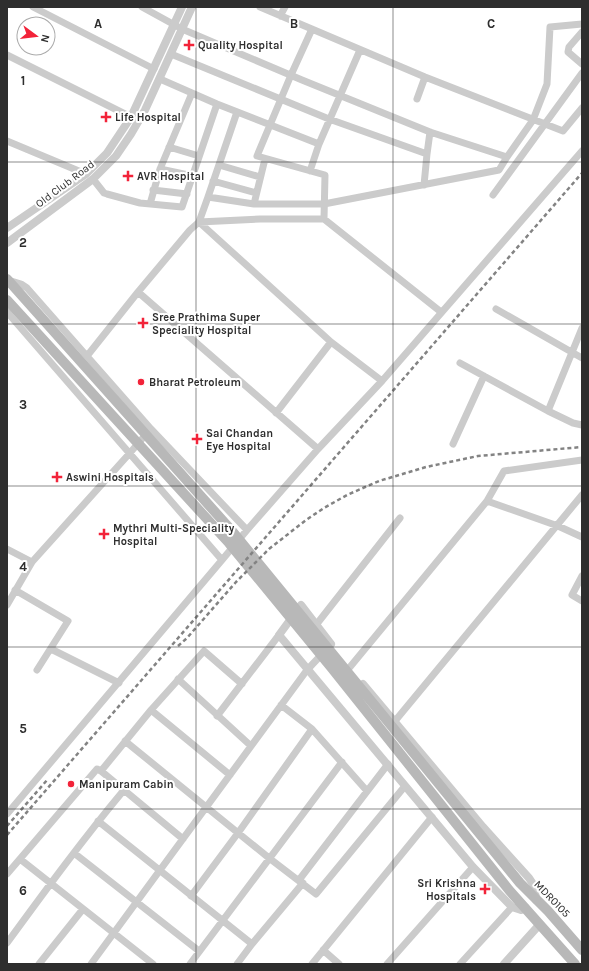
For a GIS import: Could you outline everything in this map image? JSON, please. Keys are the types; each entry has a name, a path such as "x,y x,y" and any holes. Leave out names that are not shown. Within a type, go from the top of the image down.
{"main road":[{"name":"MDR0105","path":"7,280 232,531 520,883 548,911 582,950"},
{"path":"8,305 157,462 229,543 331,667 509,890 575,964"}],"street":[{"path":"33,7 154,69"},
{"path":"142,7 178,26 290,75 430,132 507,157"},
{"name":"Old Club Road","path":"7,243 112,160 131,134 160,79 171,54 182,7"},
{"name":"Old Club Road","path":"7,228 90,176 131,117 154,69 178,26 192,7"},
{"path":"260,7 425,77 563,131 582,108"},
{"path":"280,16 285,7"},
{"path":"208,197 254,204 324,204 499,170 533,120 547,84 550,27 582,24"},
{"path":"312,29 290,75 257,156 325,175 324,219"},
{"path":"582,32 569,47 568,52 582,64"},
{"path":"310,171 329,119 360,50"},
{"path":"171,54 329,119 427,154"},
{"path":"7,55 131,117"},
{"path":"493,195 582,73"},
{"path":"417,99 425,77"},
{"path":"160,79 217,104 319,144"},
{"path":"150,204 160,169 192,93"},
{"path":"7,141 90,176 101,190 107,194 140,203 182,207 217,104"},
{"path":"87,356 138,292 190,230 199,222 237,112"},
{"path":"424,185 430,132"},
{"path":"169,147 199,156"},
{"path":"7,814 247,530 318,449 382,381 582,151"},
{"path":"254,204 265,159"},
{"path":"219,165 260,177"},
{"path":"160,169 193,176"},
{"path":"214,181 256,193"},
{"path":"153,190 187,194"},
{"path":"199,222 260,219 324,219 441,312"},
{"path":"199,222 331,342 382,381"},
{"path":"7,280 21,284 27,288 151,429 247,530"},
{"path":"138,292 318,449"},
{"path":"8,305 129,454 222,560"},
{"path":"496,309 582,358"},
{"path":"548,410 582,328"},
{"path":"276,413 331,342"},
{"path":"460,364 573,423 582,425"},
{"path":"453,444 484,376"},
{"path":"7,605 32,562 151,429"},
{"path":"350,667 487,501 504,471 582,460"},
{"path":"395,722 582,495"},
{"path":"487,501 558,526 582,537"},
{"path":"316,625 400,518"},
{"path":"7,549 32,562"},
{"path":"582,576 572,595 582,601"},
{"path":"15,590 68,621 37,670"},
{"path":"217,716 301,605 395,722 483,827 529,878 535,888 536,900"},
{"path":"279,635 473,867 512,906 521,910 526,908"},
{"path":"91,964 307,670 331,644"},
{"path":"51,649 119,683"},
{"path":"101,770 151,710 204,651 242,684"},
{"path":"178,679 251,746"},
{"path":"281,705 312,729 367,791"},
{"path":"151,710 230,775"},
{"path":"191,896 312,729"},
{"path":"125,741 269,858 316,894 405,786"},
{"path":"190,964 342,762"},
{"path":"237,964 388,764"},
{"path":"7,874 97,768 183,839"},
{"path":"7,943 50,883 124,790"},
{"path":"312,964 432,817"},
{"path":"98,821 221,921 252,944"},
{"path":"74,853 199,951"},
{"path":"20,859 153,964"},
{"path":"387,964 473,867"},
{"path":"460,964 512,906"},
{"path":"39,964 83,909"},
{"path":"504,964 540,924"},
{"path":"323,950 339,964"},
{"path":"140,964 144,957"}],"railway":[{"path":"7,835 582,173"},
{"path":"178,646 187,638 236,582 269,549 306,520 347,495 379,481 426,467 478,456 582,447"},
{"path":"7,826 48,779"}],"place":[{"name":"Quality Hospital","path":"189,45"},
{"name":"Life Hospital","path":"106,117"},
{"name":"AVR Hospital","path":"128,176"},
{"name":"Sree Prathima Super Speciality Hospital","path":"143,323"},
{"name":"Bharat Petroleum","path":"141,382"},
{"name":"Sai Chandan Eye Hospital","path":"197,439"},
{"name":"Aswini Hospitals","path":"57,477"},
{"name":"Mythri Multi-Speciality Hospital","path":"104,534"},
{"name":"Manipuram Cabin","path":"71,784"},
{"name":"Sri Krishna Hospitals","path":"485,889"}]}
